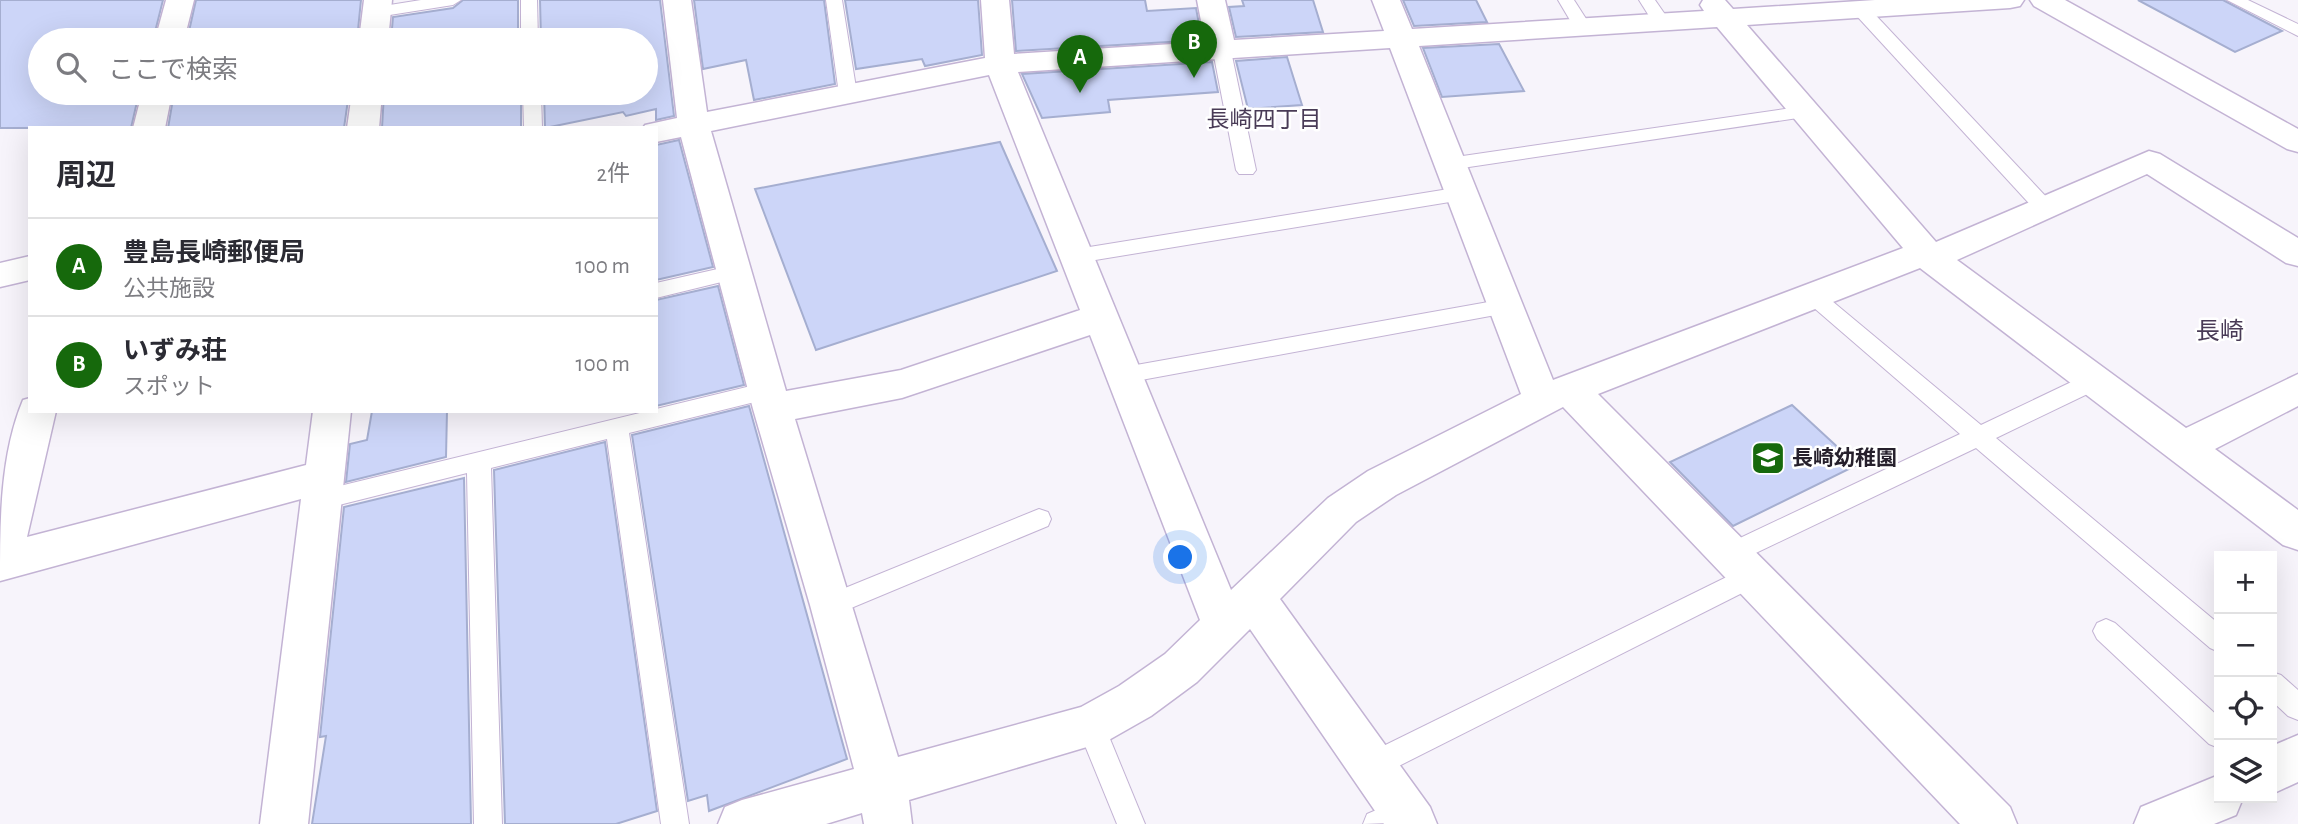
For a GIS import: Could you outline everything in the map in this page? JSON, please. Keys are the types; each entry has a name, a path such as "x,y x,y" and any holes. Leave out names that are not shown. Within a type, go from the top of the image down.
{"street":[{"path":"173,28 180,0"},
{"path":"677,0 675,128 735,272 769,400 832,605 885,803"},
{"path":"995,0 1000,64 1101,317 1125,375 1239,611 1371,766 1398,820"},
{"path":"1211,0 1222,51"},
{"path":"1387,0 1505,307 1556,395 1741,565 1993,824"},
{"path":"675,128 1000,64 1583,28 1655,11 1861,10 2010,0"},
{"path":"2044,0 2298,142"},
{"path":"1718,9 1927,255 2298,533"},
{"path":"149,126 154,105"},
{"path":"363,126 366,105"},
{"path":"742,824 885,803 1091,726 1135,701 1181,668 1342,510 1394,476 1556,395 1812,296 1927,255 2045,208 2149,161 2298,254"},
{"path":"0,275 28,268"},
{"path":"769,400 902,384 1101,317"},
{"path":"2183,447 2298,389"},
{"path":"37,413 0,562 324,487"},
{"path":"284,824 332,413"},
{"path":"2277,768 2298,757"},
{"path":"2158,824 2214,800"}],"lane":[{"path":"376,18 453,0"},
{"path":"529,0 530,28"},
{"path":"834,0 848,94"},
{"path":"1566,0 1583,28"},
{"path":"2235,0 2298,31"},
{"path":"1861,10 2045,208"},
{"path":"1222,51 1245,170"},
{"path":"532,105 533,126"},
{"path":"1077,256 1455,179 1805,112"},
{"path":"658,291 735,272"},
{"path":"1812,296 2214,636"},
{"path":"1125,375 1505,307"},
{"path":"1371,766 1979,435 2094,380"},
{"path":"324,487 479,461 617,427 769,400"},
{"path":"617,427 675,824"},
{"path":"479,461 488,824"},
{"path":"832,605 1039,519"},
{"path":"2106,631 2214,730"},
{"path":"2277,688 2298,707"},
{"path":"1091,726 1131,824"}],"building":[{"path":"0,0 163,0 156,28 28,28 28,105 136,105 131,126 0,128"},
{"path":"196,0 361,0 358,28 190,28"},
{"path":"463,0 518,0 518,28 392,28 393,17 453,8"},
{"path":"540,0 660,0 674,116 656,120 656,109 626,116 623,112 545,126 544,105 658,105 658,28 541,28"},
{"path":"694,0 824,0 835,84 754,100 746,60 703,69"},
{"path":"845,0 978,0 982,55 925,66 922,59 856,69"},
{"path":"1012,0 1145,0 1147,11 1196,8 1202,40 1016,51"},
{"path":"1242,0 1313,0 1323,32 1236,37 1229,7 1244,6"},
{"path":"1403,0 1476,0 1487,22 1414,26"},
{"path":"2138,0 2223,0 2282,31 2235,52"},
{"path":"1499,44 1524,91 1442,97 1423,48"},
{"path":"1287,57 1302,105 1248,109 1236,61"},
{"path":"1212,62 1218,92 1108,100 1110,112 1042,118 1022,74"},
{"path":"172,105 347,105 344,126 168,126"},
{"path":"383,105 521,105 521,126 382,126"},
{"path":"679,140 713,267 658,280 658,145"},
{"path":"1000,142 1057,271 816,350 755,189"},
{"path":"718,286 744,385 658,406 658,300"},
{"path":"1792,405 1857,465 1733,526 1670,462"},
{"path":"749,406 847,759 709,811 707,795 688,801 632,435"},
{"path":"372,413 447,413 446,457 346,482 350,444 367,440"},
{"path":"605,442 657,811 616,824 505,824 494,470"},
{"path":"464,478 471,824 312,824 326,736 320,737 344,507"}],"place":[{"name":"いずみ荘","path":"1194,78"},
{"name":"豊島長崎郵便局","path":"1080,93"},
{"name":"長崎幼稚園","path":"1768,458"}],"district":[{"name":"長崎四丁目","path":"1264,119"},
{"name":"長崎","path":"2220,331"}]}
